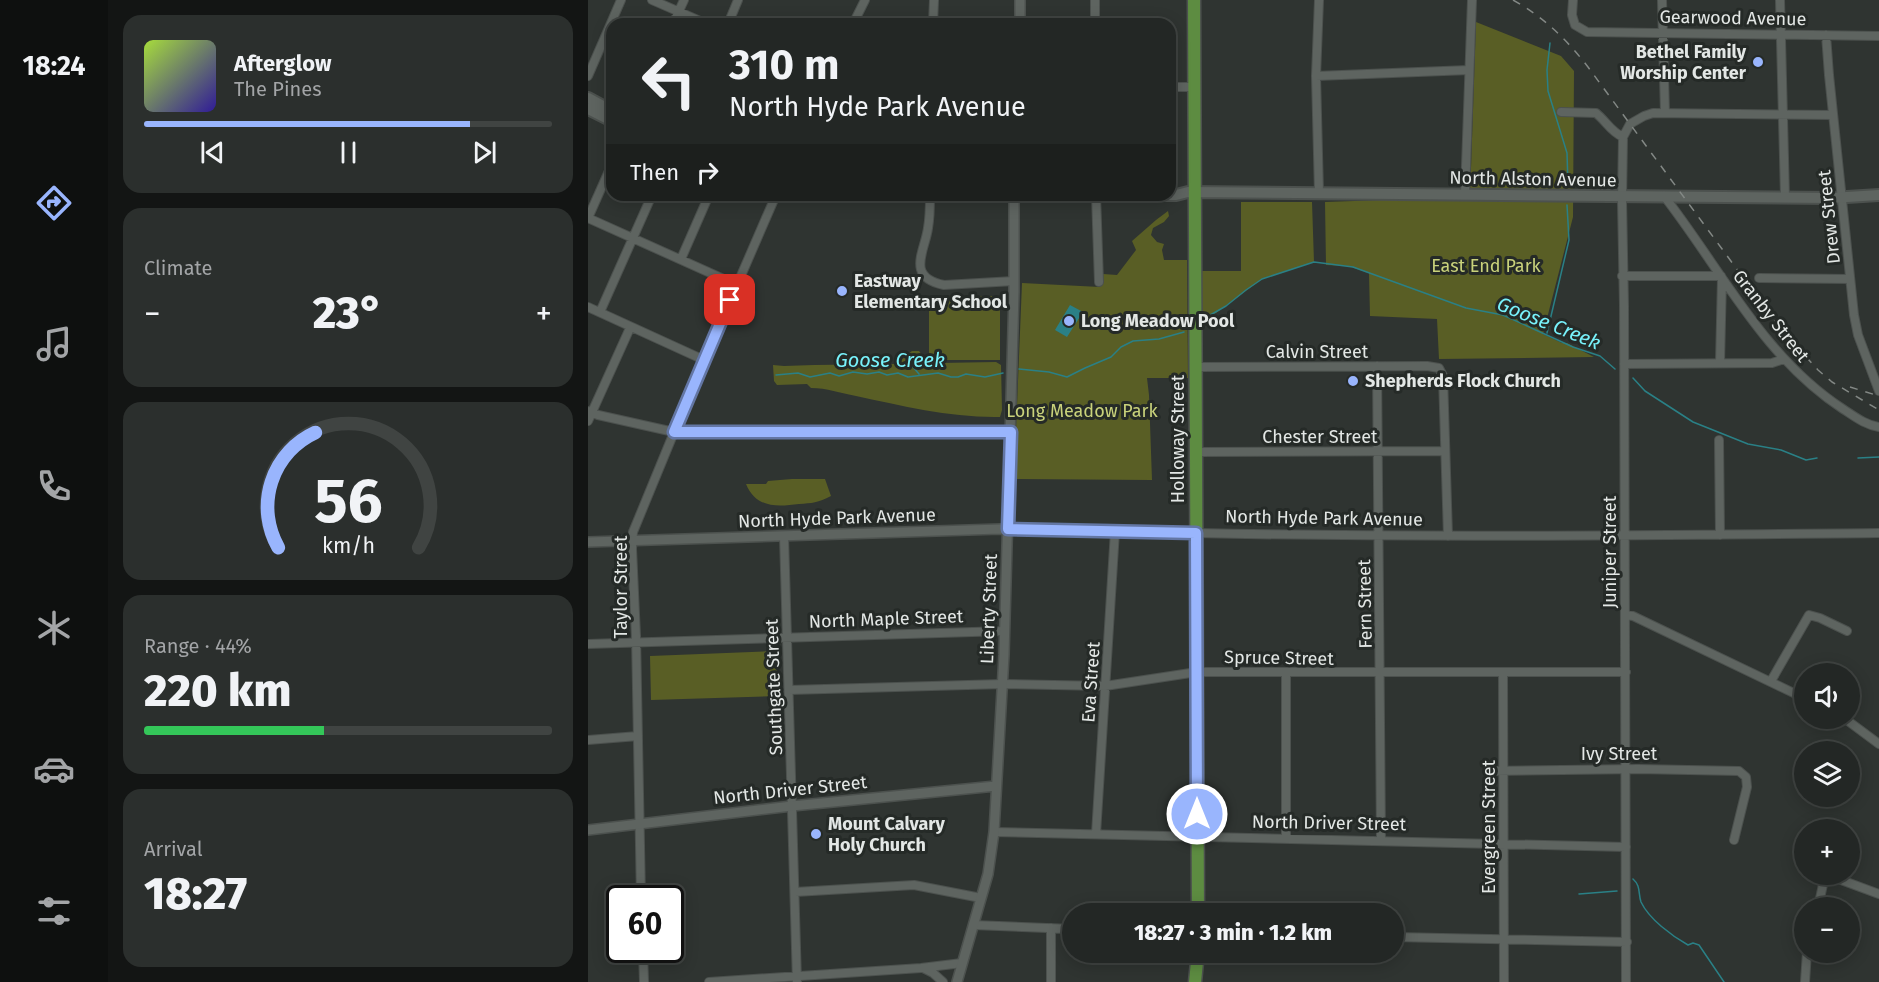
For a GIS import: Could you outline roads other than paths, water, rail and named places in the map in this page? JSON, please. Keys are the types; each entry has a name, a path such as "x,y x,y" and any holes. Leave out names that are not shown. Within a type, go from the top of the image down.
{"main road":[{"name":"Holloway Street","path":"1194,0 1191,192 1196,367 1198,903"},
{"path":"588,98 606,108"},
{"path":"588,109 606,118"},
{"name":"North Alston Avenue","path":"1176,189 1191,192 1842,198 1879,195"},
{"name":"North Alston Avenue","path":"1176,195 1191,192"},
{"path":"1195,982 1197,963"}],"street":[{"path":"613,18 621,0"},
{"path":"652,0 693,18"},
{"path":"676,18 684,0"},
{"path":"730,18 738,0"},
{"path":"856,18 865,0"},
{"path":"933,18 934,0"},
{"path":"1020,0 1020,18"},
{"path":"1095,0 1095,18"},
{"path":"1319,0 1316,76 1319,193"},
{"path":"1465,194 1472,0"},
{"name":"Gearwood Avenue","path":"1574,0 1572,15 1575,25 1587,32 1879,36"},
{"path":"1662,0 1665,113 1833,115"},
{"path":"1780,0 1785,197"},
{"path":"588,76 606,35"},
{"name":"Drew Street","path":"1826,35 1854,315 1858,335 1879,391"},
{"path":"1316,76 1469,70"},
{"path":"1176,87 1194,87"},
{"path":"1561,112 1596,113 1611,130 1623,136"},
{"name":"Juniper Street","path":"1626,982 1623,136 1630,124 1644,116 1665,113"},
{"path":"606,178 588,218 737,285"},
{"name":"Granby Street","path":"1664,196 1721,277 1784,359 1821,394 1867,424 1879,427"},
{"path":"600,312 649,201"},
{"path":"681,260 706,201"},
{"name":"Taylor Street","path":"641,885 633,532 704,360 773,201"},
{"path":"930,201 928,228 920,258 921,268 927,277 944,285 1014,281"},
{"name":"Liberty Street","path":"957,982 990,863 994,832 1005,631 1011,432 1014,201"},
{"path":"1096,201 1099,282"},
{"path":"1622,276 1721,277 1720,363"},
{"path":"1759,278 1850,279"},
{"path":"588,307 704,360"},
{"path":"588,421 590,412 630,328"},
{"path":"1624,364 1772,363 1784,359"},
{"name":"Fern Street","path":"1377,366 1381,841"},
{"name":"Calvin Street","path":"1196,367 1427,366 1439,368 1443,376 1445,451"},
{"path":"590,412 674,432 1011,432"},
{"path":"1719,440 1720,535"},
{"path":"1445,451 1448,536"},
{"name":"Chester Street","path":"1196,452 1445,451"},
{"name":"North Hyde Park Avenue","path":"588,542 1008,529 1379,536 1879,533"},
{"name":"Eva Street","path":"1096,834 1115,531"},
{"name":"Southgate Street","path":"784,536 797,979"},
{"path":"1625,615 1633,616 1794,693"},
{"path":"1771,681 1809,615 1847,631"},
{"name":"North Maple Street","path":"588,644 1005,631"},
{"name":"Spruce Street","path":"789,690 1003,684 1105,686 1197,672 1626,672"},
{"path":"1286,673 1286,838"},
{"name":"Evergreen Street","path":"1503,673 1504,982"},
{"path":"1859,729 1879,744"},
{"path":"588,741 638,736"},
{"name":"Ivy Street","path":"1489,771 1734,770 1743,773 1747,787 1734,840"},
{"name":"North Driver Street","path":"588,830 792,806 996,786"},
{"name":"North Driver Street","path":"994,832 1626,847"},
{"path":"795,892 914,885 981,898"},
{"path":"1853,885 1879,894"},
{"path":"973,925 1062,929"},
{"path":"1051,928 1051,982"},
{"path":"1404,937 1627,942"},
{"path":"643,963 644,982"},
{"path":"709,982 797,979 962,963"},
{"path":"1805,982 1806,963"},
{"path":"921,968 933,973 943,982"}],"water":[{"name":"Long Meadow Pool","path":"1070,305 1083,312 1067,337 1055,330"}],"waterway":[{"path":"1550,43 1547,70 1548,91 1567,153 1568,185"},
{"path":"1547,333 1569,240 1567,205"},
{"name":"Goose Creek","path":"1205,318 1226,306 1262,279 1314,262 1353,267 1466,308 1503,315 1573,347 1600,356 1615,369"},
{"name":"Goose Creek","path":"1019,369 1049,372 1067,377 1111,357 1121,347 1133,341 1159,339 1184,332"},
{"path":"910,354 913,367 919,374"},
{"name":"Goose Creek","path":"776,375 798,373 810,377 830,373 839,376 853,372 867,374 879,372 887,375 898,373 908,377 938,373 951,377 966,374 985,377 1003,373"},
{"name":"Goose Creek","path":"1633,378 1645,391 1693,422 1748,444 1781,450 1806,460 1817,458"},
{"name":"Goose Creek","path":"1858,458 1879,457"},
{"path":"1633,879 1638,887 1641,902 1649,915 1688,945 1693,943 1699,945 1724,982"},
{"path":"1579,894 1617,891"}],"railway":[{"path":"1513,0 1545,22 1580,57 1781,329 1832,382 1879,410"},
{"path":"1850,387 1879,396"}],"place":[{"name":"Bethel Family Worship Center","path":"1758,62"},
{"name":"Eastway Elementary School","path":"842,291"},
{"name":"Long Meadow Pool","path":"1069,321"},
{"name":"Shepherds Flock Church","path":"1353,381"},
{"name":"Mount Calvary Holy Church","path":"816,834"}],"park label":[{"name":"East End Park","path":"1486,266"},
{"name":"Long Meadow Park","path":"1082,411"}]}
